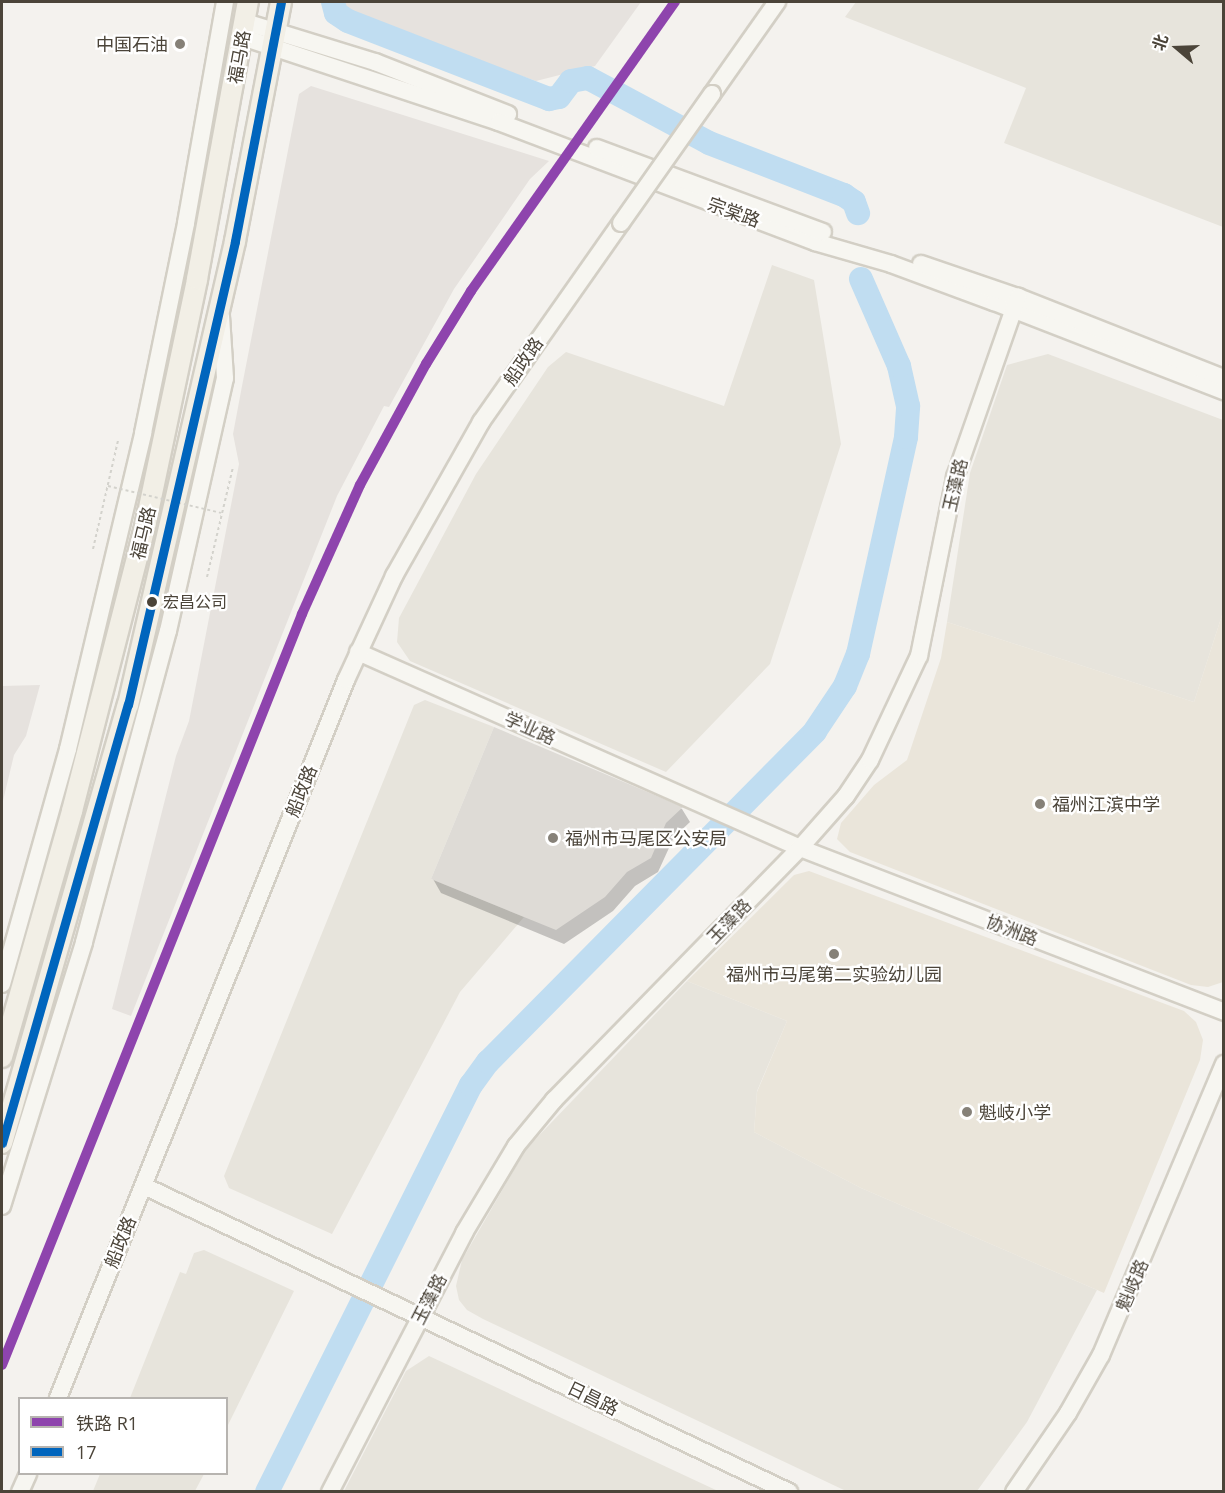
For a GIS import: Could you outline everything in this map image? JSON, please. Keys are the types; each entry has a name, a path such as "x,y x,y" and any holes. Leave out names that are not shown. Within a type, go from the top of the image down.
{"main road":[{"name":"福马路","path":"2,1057 103,696 146,522 195,289 248,2"},
{"name":"福马路","path":"2,1143 128,705 220,306 281,2"}],"street":[{"path":"2,984 71,739 143,433 186,223 225,2"},
{"name":"船政路","path":"58,1397 358,652 402,560 470,441 777,2"},
{"name":"宗棠路","path":"244,29 274,38 793,234 1015,303 1224,378"},
{"name":"宗棠路","path":"1015,303 1224,391"},
{"name":"玉藻路","path":"330,1491 420,1315 496,1176 541,1114 800,848 862,774 913,671 930,614 957,470 1015,303"},
{"path":"2,1206 87,932 168,631 225,378 220,306"},
{"name":"学业路","path":"358,652 765,832"},
{"name":"协洲路","path":"765,832 800,848 1224,1012"},
{"name":"魁岐路","path":"1014,1491 1068,1413 1101,1354 1224,1064"},
{"name":"日昌路","path":"144,1186 789,1491"},
{"path":"20,1491 27,1475"}],"path":[{"path":"93,549 118,441"},
{"path":"207,577 233,467"},
{"path":"108,486 221,513"}],"shaded area":[{"path":"341,2 641,2 595,66 536,81 359,19 341,8"},
{"path":"856,2 1223,2 1223,227 1004,143 1026,88 845,17"},
{"path":"311,86 549,161 530,179 454,289 389,407 384,406 337,496 131,1016 112,1009 176,756 189,721 239,464 233,434 242,386 299,94"},
{"path":"772,265 814,280 841,444 770,664 666,772 410,661 397,642 399,618 476,474 548,367 566,352 724,406"},
{"path":"1048,354 1223,420 1223,612 1194,702 947,622 970,473 1007,365"},
{"name":"福州江滨中学","path":"1223,612 1223,982 1208,987 1191,985 850,852 837,839 841,823 874,785 907,760 941,658 947,622 1194,702"},
{"path":"40,685 26,736 14,755 2,805 2,686"},
{"path":"425,700 494,727 431,879 524,917 460,992 332,1234 229,1188 224,1176 414,705"},
{"name":"魁岐小学","path":"809,871 1184,1011 1196,1022 1203,1040 1200,1060 1104,1293 861,1188 754,1132 757,1092 787,1021 687,981 794,875"},
{"path":"687,981 787,1021 757,1091 754,1132 861,1188 1097,1290 1027,1422 977,1491 846,1491 483,1319 467,1310 459,1300 456,1286 462,1260 526,1149"},
{"path":"204,1250 294,1291 228,1425 228,1397 130,1397 180,1272 186,1274 194,1253"},
{"path":"429,1356 718,1491 344,1491 406,1371"},
{"path":"100,1475 203,1475 195,1491 93,1491"}],"building":[{"name":"福州市马尾区公安局","path":"494,727 683,807 666,823 651,858 627,872 605,897 556,930 431,879"}],"waterway":[{"path":"333,2 336,13 348,21 549,99 559,97 571,81 588,78 709,143 844,195 854,202 858,213"},
{"path":"267,1492 471,1085 488,1062 815,731 845,686 858,654 906,437 908,406 899,366 861,279"}],"rail line":[{"name":"R1","path":"2,1365 302,614 360,485 426,364 471,291 675,2"}],"transit line":[{"name":"17","path":"2,1143 128,705 235,241 281,2"}],"place":[{"name":"中国石油","path":"180,44"},
{"name":"宏昌公司","path":"152,602"},
{"name":"福州江滨中学","path":"1040,804"},
{"name":"福州市马尾区公安局","path":"553,838"},
{"name":"福州市马尾第二实验幼儿园","path":"834,954"},
{"name":"魁岐小学","path":"967,1112"}]}
